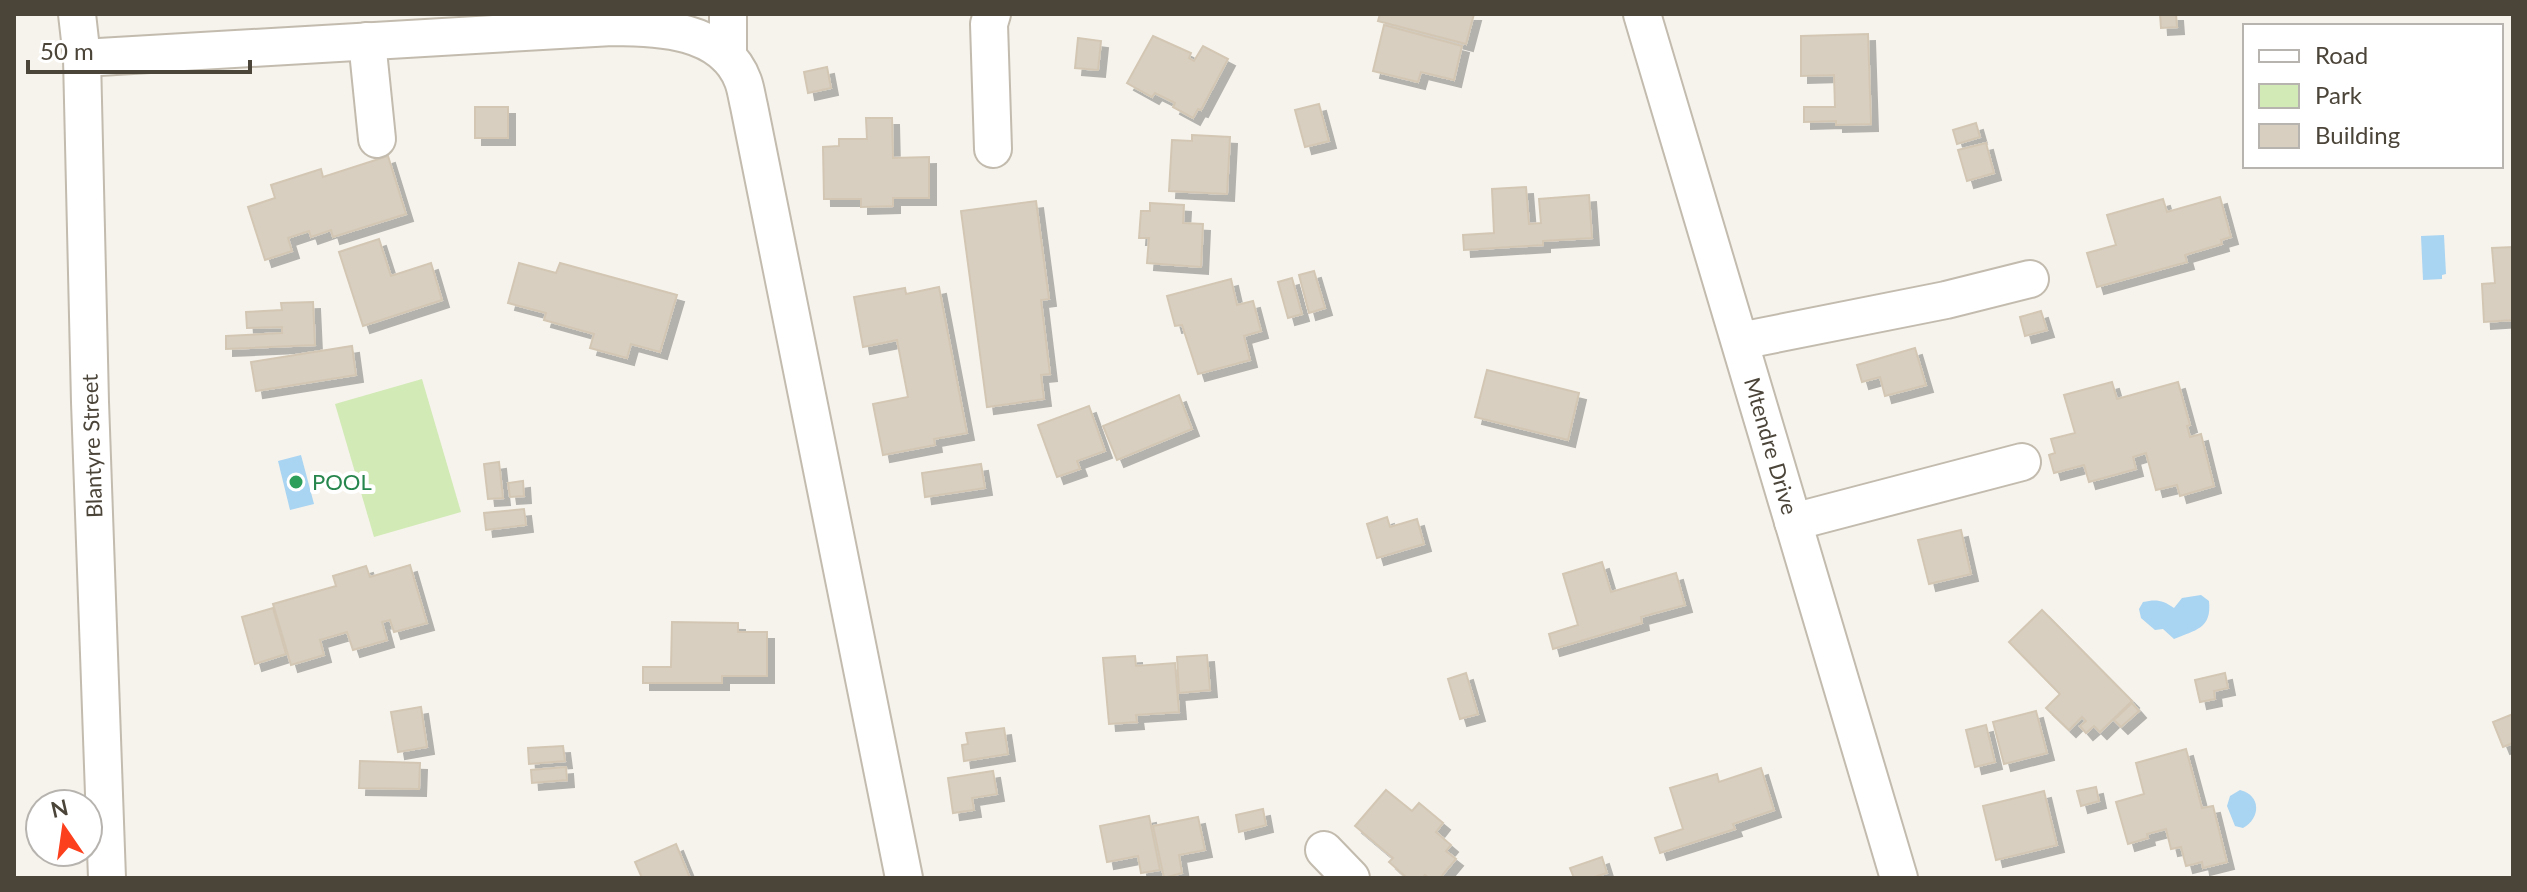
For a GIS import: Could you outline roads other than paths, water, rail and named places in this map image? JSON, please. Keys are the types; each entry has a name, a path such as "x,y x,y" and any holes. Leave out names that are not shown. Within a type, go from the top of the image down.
{"street":[{"name":"Blantyre Street","path":"77,14 82,58 90,402 107,878"},
{"path":"728,14 728,57"},
{"path":"992,14 989,24 993,149"},
{"name":"Mtendre Drive","path":"1642,14 1899,878"},
{"path":"82,58 364,32 558,22 653,27 707,42 728,57 742,79 749,106 904,878"},
{"path":"364,32 377,139"},
{"path":"1740,341 1946,300 2030,279"},
{"path":"1793,522 2022,462"},
{"path":"1324,850 1351,878"}],"water":[{"path":"2444,235 2446,274 2442,275 2442,279 2423,280 2421,236"},
{"name":"POOL","path":"301,455 314,504 290,510 278,461"},
{"path":"2201,595 2209,601 2205,623 2174,639 2163,629 2155,630 2141,618 2139,609 2143,602 2159,601 2174,608 2182,598"},
{"path":"2240,790 2252,797 2256,807 2253,819 2243,828 2235,826 2227,806 2230,796"}],"place":[{"name":"POOL","path":"296,482"}]}
